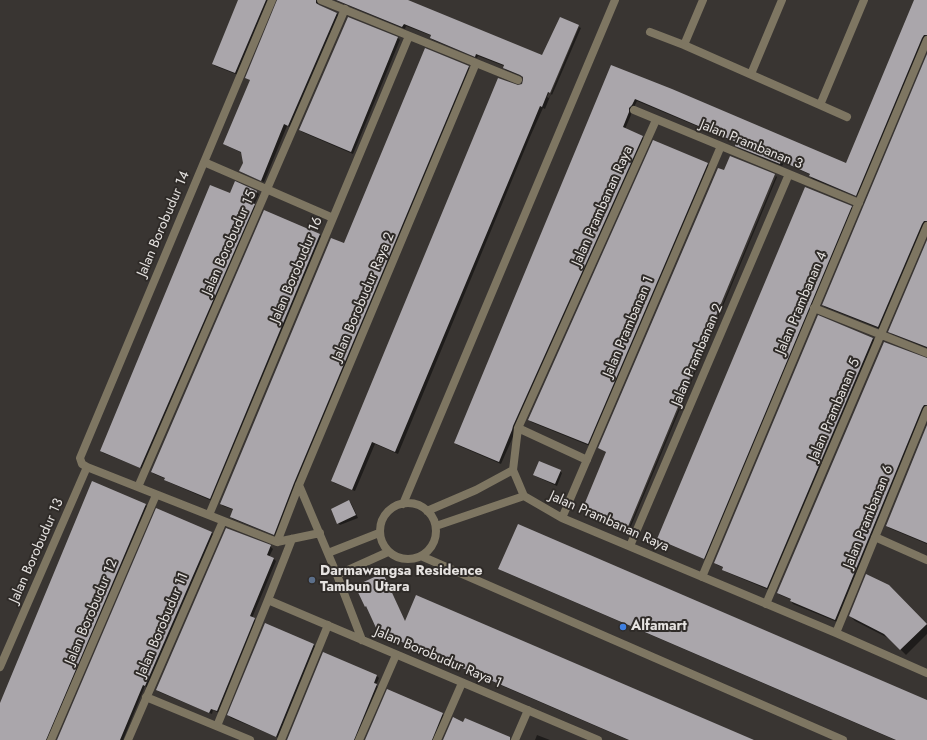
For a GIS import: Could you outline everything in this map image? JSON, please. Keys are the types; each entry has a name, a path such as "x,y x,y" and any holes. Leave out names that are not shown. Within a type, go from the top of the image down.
{"street":[{"name":"Jalan Borobudur 14","path":"87,468 82,464 80,458 272,0"},
{"path":"321,0 518,80"},
{"path":"403,504 615,0"},
{"path":"684,45 703,0"},
{"path":"751,74 782,0"},
{"path":"820,105 864,0"},
{"name":"Jalan Borobudur 15","path":"138,488 345,10"},
{"path":"650,32 684,45 847,117"},
{"name":"Jalan Borobudur 16","path":"209,515 409,36"},
{"name":"Jalan Prambanan 4","path":"702,577 927,40"},
{"name":"Jalan Borobudur Raya 2","path":"277,542 299,485 476,63"},
{"name":"Jalan Prambanan 3","path":"634,110 858,203"},
{"name":"Jalan Prambanan Raya","path":"656,120 518,428 513,470 524,496 562,518 836,633 927,673"},
{"name":"Jalan Prambanan 1","path":"562,518 721,146"},
{"path":"204,162 333,218"},
{"name":"Jalan Prambanan 2","path":"630,546 789,174"},
{"name":"Jalan Prambanan 5","path":"766,604 927,226"},
{"path":"814,308 927,353"},
{"name":"Jalan Prambanan 6","path":"836,633 927,410"},
{"path":"518,428 587,460"},
{"path":"87,468 277,542 320,533"},
{"name":"Jalan Borobudur 13","path":"0,667 87,468"},
{"path":"427,511 476,490 513,470"},
{"path":"299,485 320,533 362,640"},
{"name":"Jalan Borobudur 12","path":"51,740 156,495"},
{"path":"436,526 524,496"},
{"path":"411,503 420,506 433,518 436,526 436,535 433,544 428,551 421,556 404,560 388,552 381,540 380,532 383,517 395,506 403,504 411,503"},
{"name":"Jalan Borobudur 11","path":"128,740 223,521"},
{"path":"328,553 380,532"},
{"path":"875,537 927,560"},
{"path":"217,726 292,538"},
{"path":"337,575 388,552"},
{"path":"421,556 843,740"},
{"name":"Jalan Borobudur Raya 1","path":"268,600 594,739"},
{"path":"280,740 328,626"},
{"path":"359,740 396,655"},
{"path":"437,740 462,682"},
{"path":"146,697 250,740"},
{"path":"515,740 528,710"}],"building":[{"path":"238,0 266,0 235,73 212,64"},
{"path":"277,0 316,0 316,3 319,5 337,13 288,126 284,124 261,181 239,171 243,163 241,152 223,144 250,80 245,78"},
{"path":"336,0 408,0 542,55 560,17 579,25 550,93 548,92 542,107 540,106 395,452 372,442 352,490 331,481 386,348 498,78 518,85 522,84 523,77 503,68 504,65 476,54 475,57 430,38 431,35 404,24 402,27"},
{"path":"914,0 927,0 927,35 924,35 922,38 856,196 809,176 810,174 781,161 780,164 735,146 736,142 635,99 629,108 629,112 623,127 643,136 513,426 499,462 454,443 611,65 672,89 846,163"},
{"path":"348,17 398,37 351,152 299,130"},
{"path":"425,48 469,66 294,483 274,535 230,517 233,509 220,504 331,238 344,243"},
{"path":"927,54 927,221 924,221 922,224 878,327 822,305"},
{"path":"653,140 708,163 588,444 528,420"},
{"path":"730,156 775,174 627,529 582,510 606,452 598,448 718,168 724,170"},
{"path":"235,181 257,191 252,203 255,204 140,468 100,451 210,185 230,193"},
{"path":"805,187 852,206 704,559 657,539"},
{"path":"264,210 320,234 210,499 164,480 165,478 151,472"},
{"path":"927,240 927,347 888,332"},
{"path":"818,315 873,338 767,588 722,570 723,567 714,563"},
{"path":"884,342 927,358 927,405 924,405 922,408 835,620 790,601 791,599 777,593"},
{"path":"927,425 927,543 886,526"},
{"path":"539,461 561,470 555,484 533,475"},
{"path":"92,481 146,504 46,740 0,740 0,703"},
{"path":"349,500 356,515 337,524 331,509"},
{"path":"156,508 212,532 145,686 143,685 120,740 57,740"},
{"path":"518,524 927,700 927,740 896,740 498,569"},
{"path":"226,528 271,545 267,555 274,558 250,616 255,618 217,711 211,709 209,713 156,690"},
{"path":"383,573 405,621 416,595 754,740 629,740 397,640 377,630 355,586"},
{"path":"866,574 889,585 927,624 900,650 884,634 849,616"},
{"path":"265,623 314,644 276,737 227,715"},
{"path":"323,652 377,675 374,683 377,684 354,740 287,740"},
{"path":"387,689 443,713 432,740 365,740"},
{"path":"453,717 463,722 465,718 510,737 510,740 443,740"}],"place":[{"name":"Darmawangsa Residence Tambun Utara","path":"312,580"},
{"name":"Alfamart","path":"623,627"}]}
